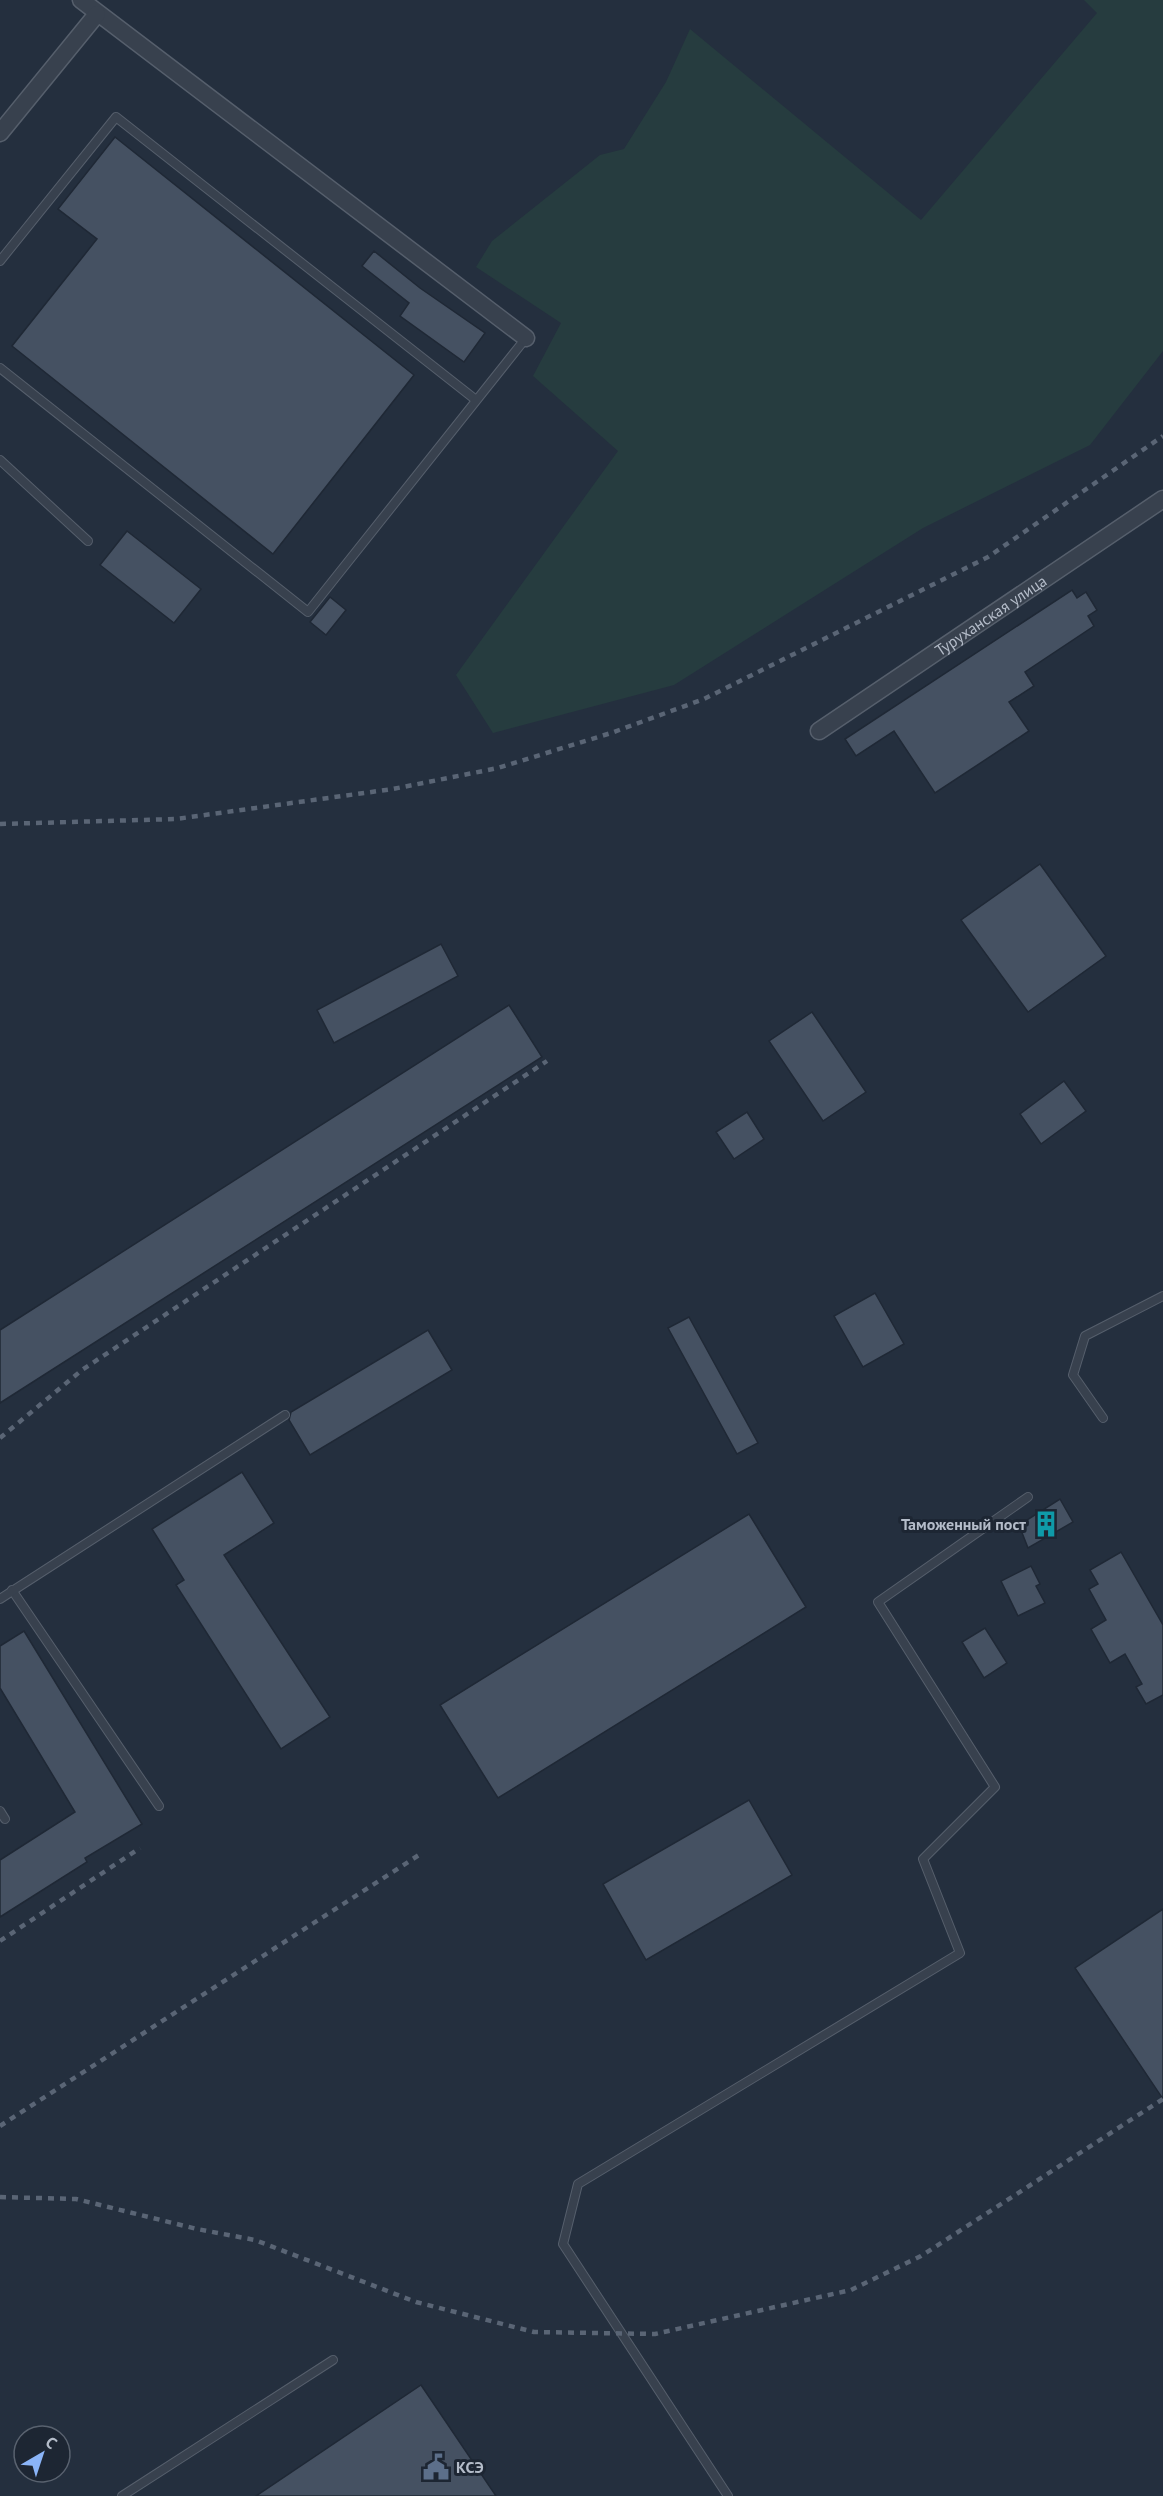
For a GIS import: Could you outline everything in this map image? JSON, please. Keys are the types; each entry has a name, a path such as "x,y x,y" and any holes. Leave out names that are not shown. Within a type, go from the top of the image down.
{"street":[{"path":"81,0 526,338"},
{"path":"0,133 97,14"},
{"name":"Туруханская улица","path":"819,731 1163,499"}],"lane":[{"path":"0,261 116,117 477,400"},
{"path":"0,368 308,612 526,338"},
{"path":"0,460 88,541"},
{"path":"1103,1418 1073,1375 1085,1336 1163,1296"},
{"path":"0,1599 285,1415"},
{"path":"728,2496 563,2244 578,2184 960,1953 923,1859 995,1787 878,1602 1028,1497"},
{"path":"12,1590 159,1806"},
{"path":"122,2496 333,2360"}],"green space":[{"path":"1084,0 1163,0 1163,351 1090,445 923,528 674,685 493,733 456,675 618,451 533,376 561,323 476,267 492,241 600,155 624,149 666,82 690,29 921,220 1097,13"}],"building":[{"path":"115,137 414,375 273,554 12,346 97,239 58,209"},
{"path":"374,251 420,288 485,333 464,362 400,316 409,303 362,266"},
{"path":"127,531 201,589 174,623 100,565"},
{"path":"1072,590 1077,598 1086,592 1097,610 1088,616 1094,626 1025,672 1034,686 1009,702 1029,731 935,793 894,731 856,756 845,739"},
{"path":"330,597 346,610 326,635 310,622"},
{"path":"1040,864 1106,956 1028,1012 961,920"},
{"path":"441,944 458,976 334,1043 317,1010"},
{"path":"509,1005 542,1057 0,1403 0,1330"},
{"path":"812,1012 866,1092 823,1121 769,1041"},
{"path":"1064,1081 1086,1111 1041,1144 1020,1114"},
{"path":"747,1112 764,1139 734,1159 716,1132"},
{"path":"875,1293 904,1344 863,1367 834,1316"},
{"path":"689,1317 758,1443 737,1454 668,1328"},
{"path":"428,1330 452,1370 310,1455 289,1420 291,1412"},
{"path":"242,1472 274,1523 224,1555 330,1717 281,1749 176,1585 184,1580 152,1529"},
{"name":"Таможенный пост","path":"1060,1499 1073,1522 1028,1548 1019,1525"},
{"path":"749,1514 806,1607 498,1798 440,1705"},
{"path":"1121,1552 1163,1625 1163,1695 1146,1704 1136,1687 1142,1684 1125,1654 1110,1663 1091,1629 1106,1620 1089,1589 1098,1584 1090,1570"},
{"path":"1031,1566 1040,1584 1036,1586 1045,1603 1018,1616 1001,1581"},
{"path":"985,1628 1007,1663 984,1678 962,1642"},
{"path":"24,1631 142,1824 85,1858 87,1862 0,1917 0,1860 75,1812 0,1688 0,1646"},
{"path":"749,1800 792,1875 646,1960 603,1884"},
{"path":"1163,1909 1163,2099 1075,1968"},
{"path":"421,2385 496,2496 256,2496"}],"railway":[{"path":"0,824 176,819 393,789 498,768 611,733 704,699 988,557 1163,436"},
{"path":"0,1438 82,1370 547,1061"},
{"path":"0,1941 140,1848"},
{"path":"0,2126 422,1853"},
{"path":"0,2197 76,2199 197,2229 255,2240 416,2302 534,2332 655,2334 851,2290 921,2256 1163,2099"}],"place":[{"name":"Таможенный пост","path":"1046,1524"},
{"name":"КСЭ","path":"436,2467"}]}
